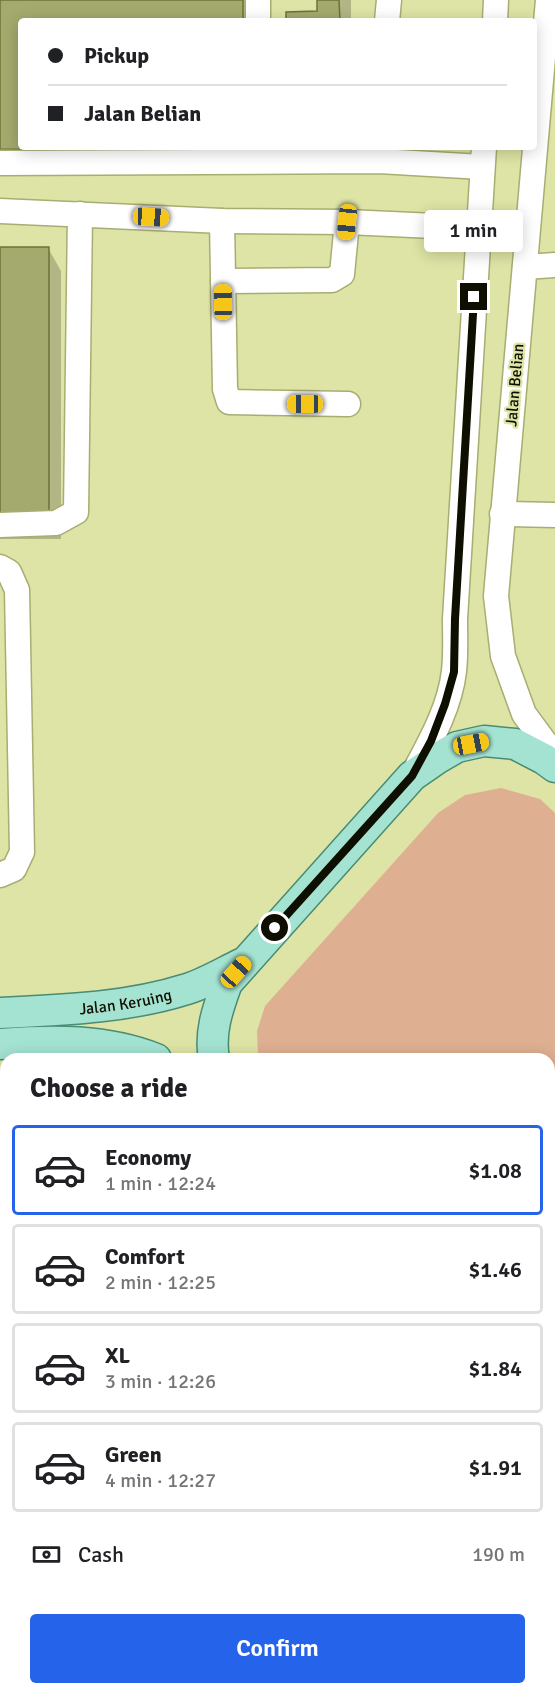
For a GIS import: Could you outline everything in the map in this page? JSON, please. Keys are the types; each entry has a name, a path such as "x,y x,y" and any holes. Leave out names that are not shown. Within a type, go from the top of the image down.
{"main road":[{"path":"213,1053 216,1011 227,983 412,776 458,747 484,741 515,744 555,767"},
{"name":"Jalan Keruing","path":"0,1013 90,1008 157,997 189,988 245,962"},
{"name":"Jalan Keruing","path":"18,1049 93,1042 138,1053"}],"street":[{"path":"258,0 258,18"},
{"path":"387,18 389,0"},
{"path":"495,18 496,0"},
{"name":"Jalan Belian","path":"548,0 548,81 525,267 496,596 503,656 524,714 555,756"},
{"path":"0,163 259,155 380,154 483,157 455,619 454,672 431,741 412,776"},
{"path":"0,212 478,228"},
{"path":"0,525 56,523 76,512 80,213"},
{"path":"222,221 225,389 229,402 348,404"},
{"path":"223,281 332,280 342,274 347,222"},
{"path":"525,267 555,265"},
{"path":"502,514 555,515"},
{"path":"0,567 9,572 17,590 22,852 14,869 0,875"},
{"path":"0,1114 0,1136"}],"shaded area":[{"path":"501,788 540,799 555,813 555,1053 258,1053 257,1031 265,1006 438,813 465,795"}],"building":[{"path":"0,0 243,0 243,18 18,18 18,149 0,149"},
{"path":"317,0 339,0 340,18 286,18 286,12 317,11"},
{"path":"60,150 241,150 241,153"},
{"path":"0,247 49,247 49,517 0,517"}],"route":[{"path":"275,928 412,776 431,741 445,704 454,672 455,619 474,297"}]}
